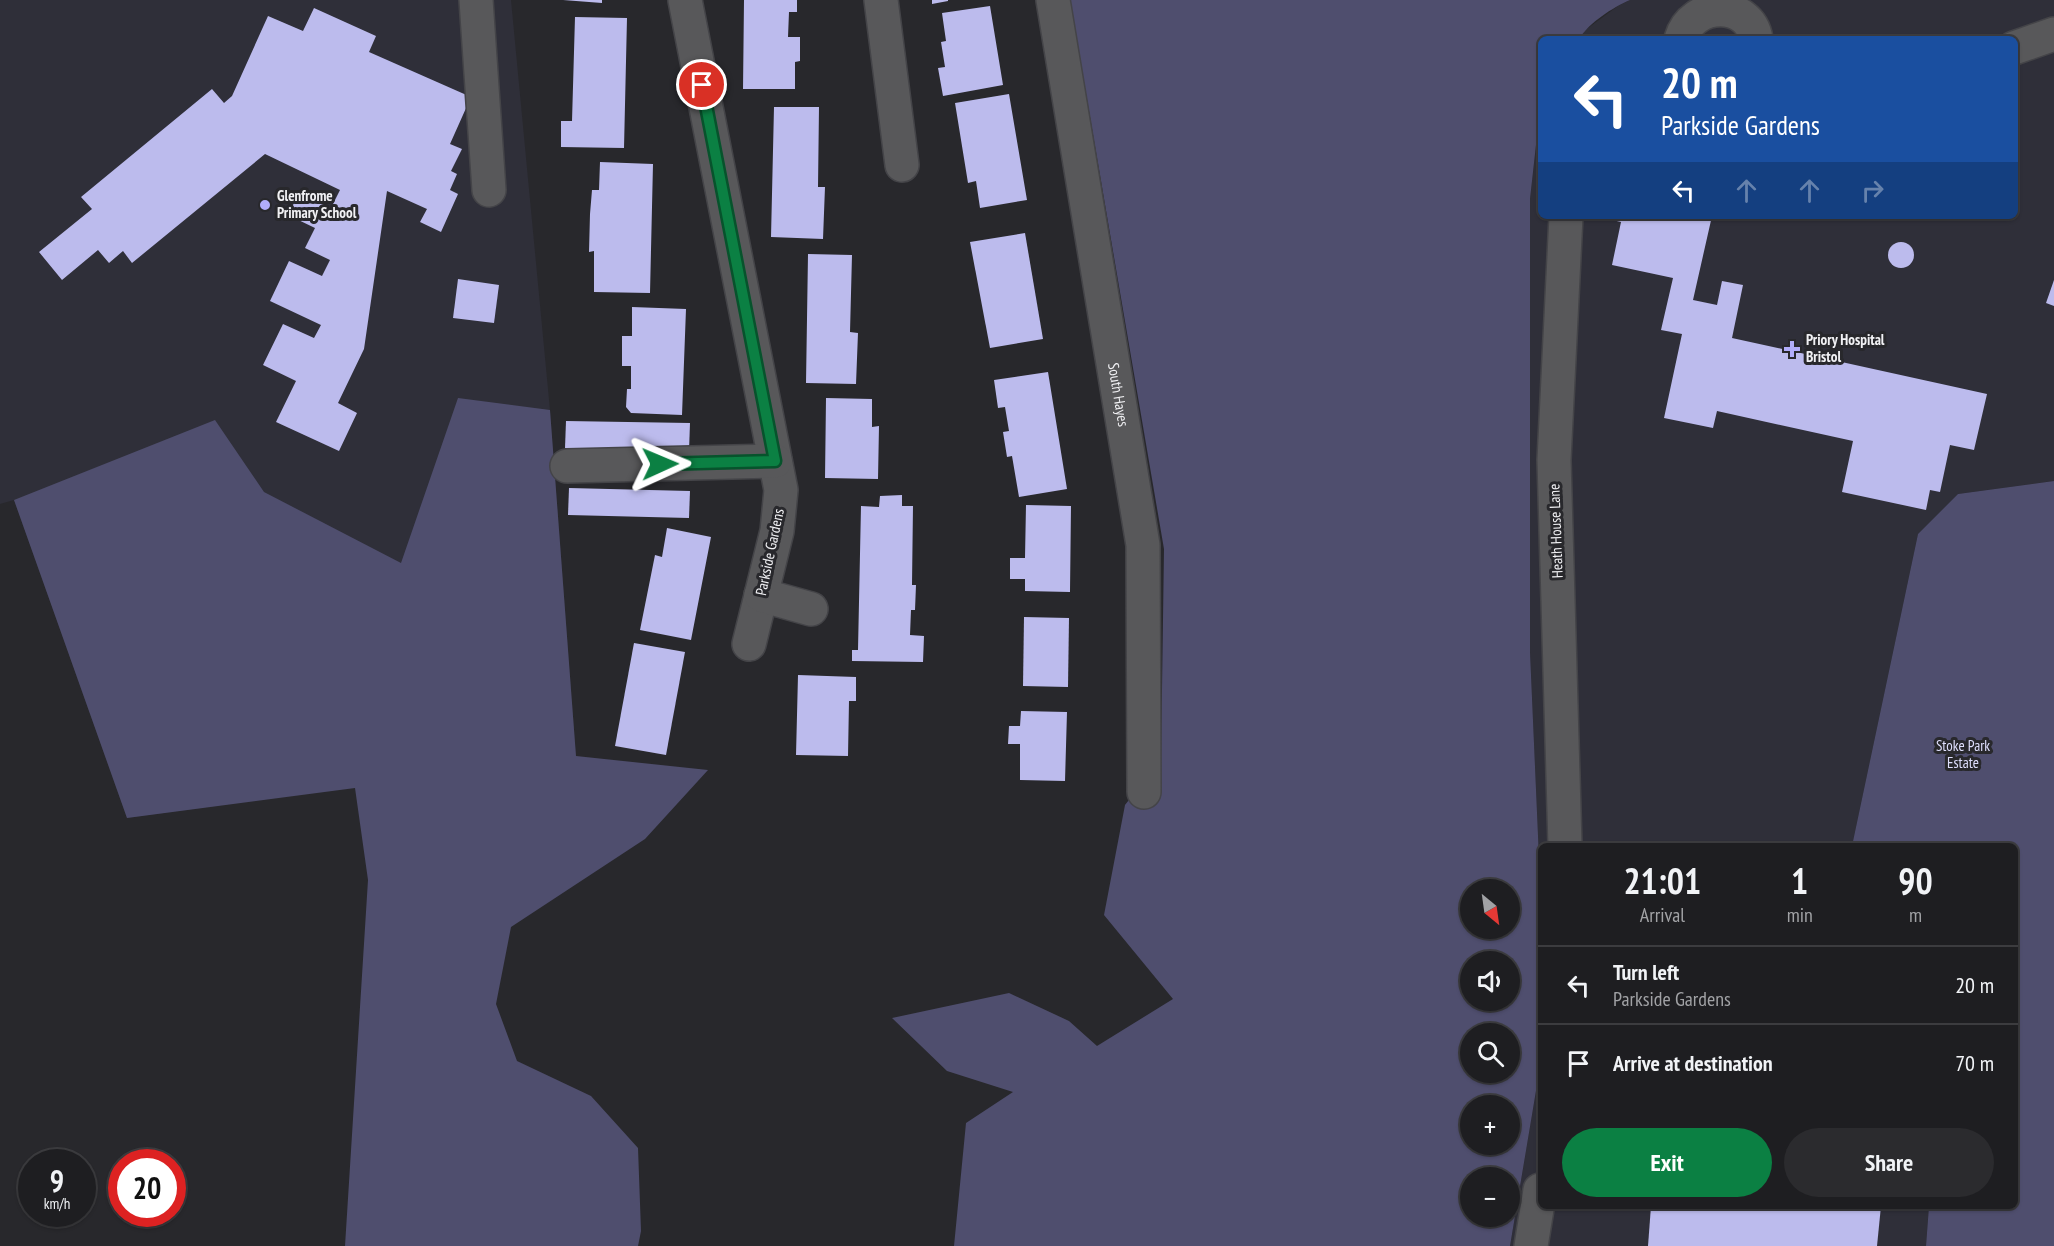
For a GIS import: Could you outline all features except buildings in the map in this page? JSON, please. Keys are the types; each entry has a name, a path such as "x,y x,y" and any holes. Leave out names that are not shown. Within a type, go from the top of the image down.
{"street":[{"path":"476,0 489,190"},
{"name":"Parkside Gardens","path":"685,0 782,490 777,531 749,644"},
{"path":"881,0 902,165"},
{"name":"South Hayes","path":"1053,0 1143,544 1144,792"},
{"path":"1682,36 1685,26 1694,16 1716,8 1729,9 1741,15 1751,25 1755,36"},
{"path":"2018,47 2054,34"},
{"name":"Heath House Lane","path":"1565,843 1554,460 1566,219"},
{"path":"567,466 775,461"},
{"path":"761,595 811,609"},
{"path":"1531,1246 1538,1202"}],"shaded area":[{"name":"Glenfrome Primary School","path":"0,0 511,0 550,410 576,756 127,818 14,500 0,504"},
{"name":"Priory Hospital Bristol","path":"1630,0 2054,0 2054,481 1958,494 1918,534 1853,843 1538,843 1530,652 1530,199 1538,128 1538,219 2018,219 2018,36 1581,36 1584,31"},
{"path":"1538,1079 1538,1209 1929,1209 1926,1246 1510,1246 1513,1227 1520,1227 1520,1186"}],"green space":[{"path":"1070,0 1630,0 1602,16 1582,36 1538,36 1538,127 1530,199 1530,652 1538,843 1538,1079 1520,1186 1520,1167 1460,1167 1460,1227 1513,1227 1510,1246 954,1246 966,1123 1013,1092 947,1071 892,1018 1009,993 1069,1021 1097,1046 1173,999 1104,915 1125,805 1161,759 1164,549"},
{"path":"458,398 550,410 576,756 708,770 645,839 511,927 496,1004 517,1061 591,1096 638,1148 641,1231 638,1246 345,1246 368,880 355,788 127,818 14,500 215,420 264,492 401,563"},
{"name":"Stoke Park Estate","path":"2054,481 2054,1246 1926,1246 1929,1209 2018,1209 2018,843 1853,843 1918,534 1958,494"}],"place":[{"name":"Glenfrome Primary School","path":"265,205"},
{"name":"Priory Hospital Bristol","path":"1792,349"}],"route":[{"path":"660,464 775,461 702,85"}]}
